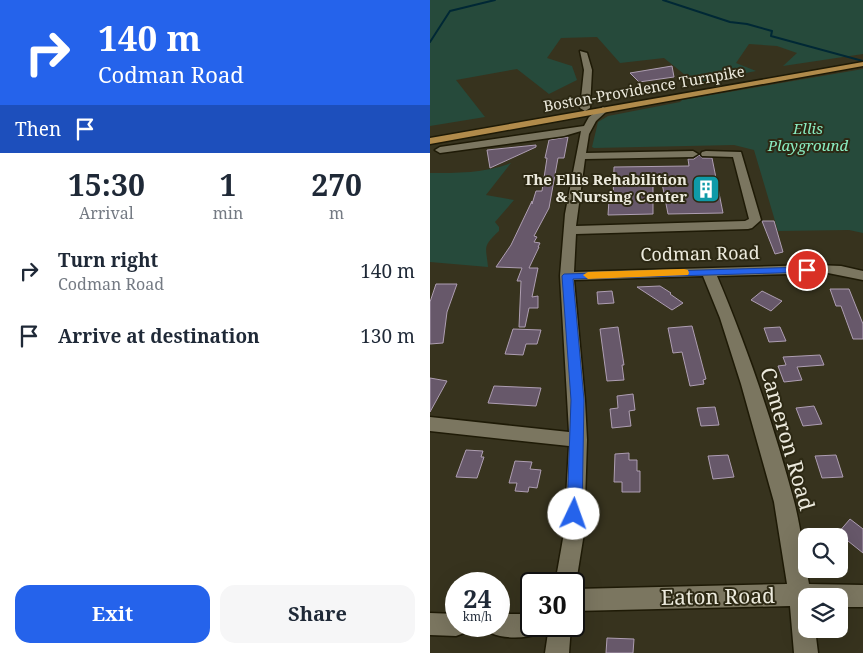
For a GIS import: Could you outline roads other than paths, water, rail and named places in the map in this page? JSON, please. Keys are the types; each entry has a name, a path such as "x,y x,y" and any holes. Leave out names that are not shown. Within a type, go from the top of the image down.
{"main road":[{"name":"Boston-Providence Turnpike","path":"430,134 849,61 862,63"},
{"name":"Boston-Providence Turnpike","path":"430,141 862,63"}],"street":[{"path":"583,53 588,70 585,108"},
{"path":"568,572 574,533 578,440 578,400 567,276 570,230 582,131 603,110"},
{"path":"549,120 574,122 582,131"},
{"path":"440,150 582,131"},
{"path":"466,134 468,146"},
{"path":"580,156 693,154"},
{"path":"570,230 748,225 755,220 737,154 706,154"},
{"name":"Codman Road","path":"567,276 834,270 854,272 863,276"},
{"name":"Cameron Road","path":"708,272 727,318 746,375 784,502 799,588"},
{"path":"430,424 578,440"},
{"name":"Eaton Road","path":"585,600 798,595"},
{"name":"Eaton Road","path":"848,596 863,596"},
{"path":"430,624 445,624"},
{"path":"557,653 559,637"},
{"name":"Cameron Road","path":"804,638 806,653"}],"waterway":[{"path":"430,42 450,11 495,0"},
{"path":"663,0 730,22 747,24 772,31 771,36 863,61"}],"place":[{"name":"The Ellis Rehabilition & Nursing Center","path":"706,189"}],"park label":[{"name":"Ellis Playground","path":"808,138"}]}
